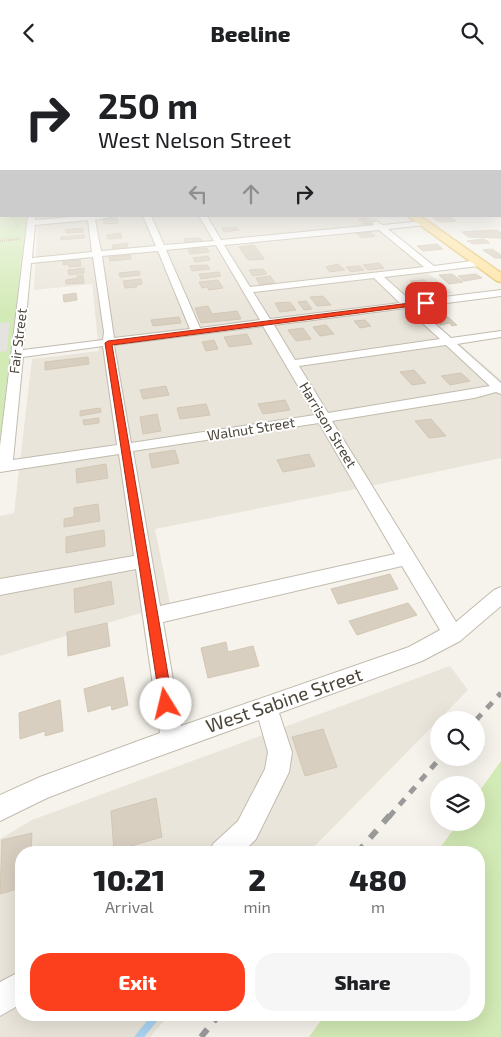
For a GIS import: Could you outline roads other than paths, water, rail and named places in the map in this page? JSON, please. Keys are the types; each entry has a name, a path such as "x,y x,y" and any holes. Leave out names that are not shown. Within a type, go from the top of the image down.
{"main road":[{"path":"425,224 501,278"}],"street":[{"name":"Fair Street","path":"2,466 31,224"},
{"path":"92,224 108,343 172,739"},
{"path":"150,224 197,332"},
{"name":"Harrison Street","path":"208,224 453,635"},
{"path":"378,224 431,268"},
{"path":"28,261 409,224"},
{"path":"247,290 479,263"},
{"path":"375,274 500,388"},
{"path":"16,355 501,293"},
{"path":"291,364 501,335"},
{"name":"Walnut Street","path":"2,466 324,418 474,394 500,388"},
{"path":"152,617 407,557"},
{"path":"0,587 143,561"},
{"name":"West Sabine Street","path":"0,808 66,778 415,654 453,635 501,595"},
{"path":"230,846 247,830 277,772 280,752 266,706"},
{"path":"0,1001 15,990"}],"waterway":[{"path":"139,1037 152,1021"}],"railway":[{"path":"484,711 501,693"},
{"path":"389,817 433,766"},
{"path":"363,846 390,815"},
{"path":"201,1037 214,1021"}]}
